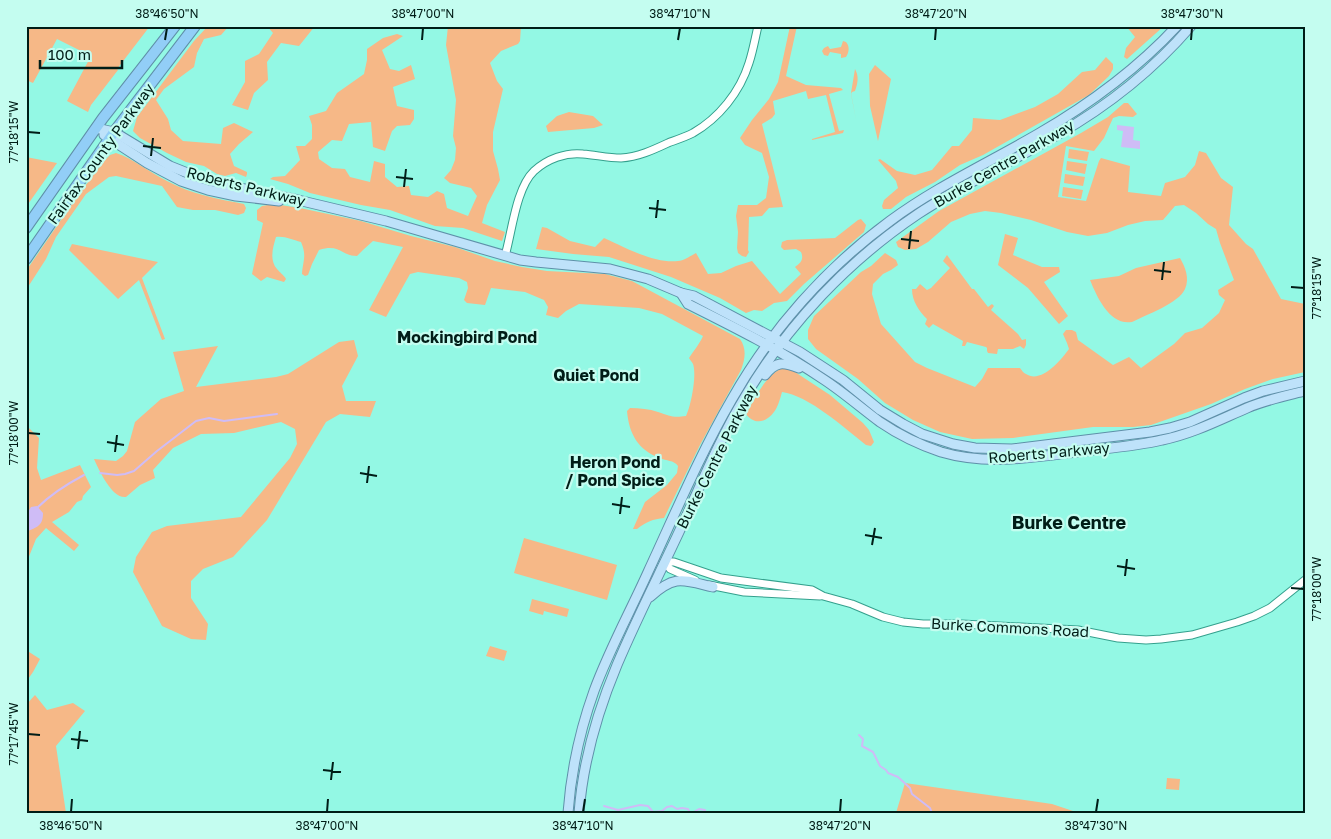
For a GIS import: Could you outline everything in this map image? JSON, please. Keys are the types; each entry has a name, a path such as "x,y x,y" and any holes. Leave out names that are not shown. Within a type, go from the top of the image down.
{"highway":[{"name":"Fairfax County Parkway","path":"26,228 96,128 175,26"},
{"name":"Fairfax County Parkway","path":"26,259 112,136 195,26"}],"main road":[{"name":"Burke Centre Parkway","path":"568,813 577,752 594,692 717,425 746,375 769,341 822,280 877,231 933,192 1037,134 1084,105 1127,73 1177,26"},
{"name":"Burke Centre Parkway","path":"579,813 588,751 598,712 617,665 733,418 779,346 826,292 855,263 884,239 944,198 1078,122 1134,82 1182,37 1191,26"},
{"name":"Roberts Parkway","path":"96,128 112,136 163,173 193,185 236,196 331,208 427,232 505,256 536,262 610,269 648,279 681,294 701,299 769,341 824,366 880,410 903,424 922,434 953,444 975,448 1012,449 1150,432 1190,422 1264,391 1305,381"},
{"path":"877,231 884,239"},
{"name":"Roberts Parkway","path":"779,346 880,422 910,440 944,452 987,460 1038,457 1163,440 1202,428 1266,401 1305,392"},
{"path":"733,418 769,369 777,364 790,365 824,380"},
{"path":"655,557 665,562"},
{"path":"646,601 661,587 673,581 683,580 713,586"}],"street":[{"path":"505,256 520,194 533,172 548,161 568,154 613,158 632,157 694,132 717,114 738,88 749,63 758,26"},
{"name":"Burke Commons Road","path":"665,562 670,569 713,586 744,592 823,596 903,622 1078,630 1118,638 1146,640 1175,638 1199,633 1254,616 1270,608 1305,580"},
{"name":"Burke Commons Road","path":"665,562 674,562 721,578 802,588 812,590 823,596"}],"shaded area":[{"path":"26,26 150,26 91,105 88,112 67,101 91,56 57,39 33,83 26,80"},
{"path":"208,26 229,26 221,35 204,39 197,53 194,67 164,89 156,100 168,119 171,130 183,141 221,144 223,128 234,123 253,132 230,154 234,166 247,172 246,177 236,173 225,176 217,174 204,166 186,162 140,138 133,131 137,117 194,41"},
{"path":"267,26 315,26 299,46 281,43 267,62 268,80 254,93 248,110 232,105 245,82 245,61 259,54 273,33"},
{"path":"448,26 521,26 518,44 501,51 490,63 497,81 503,89 493,132 493,151 500,180 487,205 482,223 505,232 502,241 463,228 435,226 390,210 310,193 270,179 285,176 300,160 296,146 305,146 312,139 312,125 309,116 326,111 337,93 364,74 367,49 383,38 397,34 403,36 382,50 390,69 399,71 411,65 415,79 393,87 397,106 414,110 414,119 410,125 397,126 392,131 385,151 373,147 371,122 349,124 342,141 332,140 318,152 319,159 332,168 345,169 350,177 370,182 374,161 385,164 385,177 397,187 409,186 411,195 428,197 437,191 444,194 447,208 468,216 477,196 471,188 450,183 444,178 451,170 455,160 456,148 453,136 456,100 446,45"},
{"path":"790,26 797,26 786,76 806,85 841,88 843,90 829,94 839,131 844,130 843,133 812,140 835,132 826,95 808,99 806,91 773,101 775,114 762,124 783,207 769,208 762,216 749,217 749,252 746,257 738,253 737,248 736,216 738,205 757,205 766,198 769,177 762,153 745,145 740,138 769,99 778,82"},
{"path":"1126,26 1164,26 1127,59 1124,57 1126,48 1135,37"},
{"path":"843,41 849,47 846,57 841,58 841,54 830,52 828,56 824,55 822,51 824,48 828,46 830,49 841,47"},
{"path":"1106,57 1113,64 1113,69 1109,76 1089,95 983,155 960,165 935,182 906,197 891,209 883,209 884,200 898,188 896,181 878,160 880,159 897,171 915,175 932,170 952,146 959,146 972,130 973,118 1000,120 1035,107 1058,94 1082,72 1095,70"},
{"path":"875,65 891,79 878,141 870,106 869,74"},
{"path":"855,69 857,82 855,91 851,94"},
{"path":"1124,103 1128,103 1137,114 1133,117 1119,116 1113,118 1104,138 1094,151 1066,146 1058,197 1086,201 1101,158 1130,166 1128,192 1161,196 1165,183 1185,177 1195,165 1199,151 1206,153 1221,178 1233,187 1229,225 1253,249 1281,299 1305,304 1305,372 1273,379 1211,404 1151,425 1093,427 1013,438 972,439 940,432 913,420 885,403 858,379 816,349 808,339 808,330 814,316 861,272 871,266 885,253 896,260 898,265 883,274 873,284 872,294 881,324 915,362 975,387 988,368 1020,368 1024,373 1032,376 1044,373 1056,364 1069,349 1063,334 1066,330 1076,332 1078,340 1113,365 1129,357 1141,368 1174,344 1185,333 1202,328 1219,313 1225,300 1219,295 1218,290 1234,280 1216,229 1184,205 1175,206 1163,220 1145,221 1107,233 1088,236 1067,232 1031,220 985,211 970,214 951,222 928,242 916,249 905,250 898,247 896,242 939,211 1081,133 1108,117"},
{"path":"569,112 593,116 603,125 594,128 548,132 546,126 557,116"},
{"path":"1061,125 1052,133 945,193 949,187"},
{"path":"1117,125 1134,127 1133,140 1140,141 1140,149 1121,147 1123,131 1117,130"},
{"path":"1069,149 1089,152 1087,161 1068,158"},
{"path":"116,153 167,181 195,193 244,204 246,208 244,213 238,215 215,210 193,210 177,207 162,186 116,176 109,177 86,194 56,237 46,259 26,290 26,271 104,161 110,155"},
{"path":"26,157 57,163 26,207"},
{"path":"1067,161 1087,164 1085,174 1066,170"},
{"path":"1065,174 1085,177 1083,186 1064,183"},
{"path":"1063,187 1083,190 1081,199 1062,196"},
{"path":"274,204 361,221 455,247 495,261 522,267 547,271 605,274 632,281 740,339 745,354 741,370 700,445 664,518 653,520 637,529 633,529 645,502 667,485 677,473 678,466 652,455 640,446 630,427 627,411 630,408 641,408 672,416 686,416 694,383 693,364 689,358 703,336 662,314 639,308 579,304 558,318 546,315 548,307 544,300 525,292 491,288 485,305 467,303 464,300 468,288 467,282 459,278 418,272 410,274 386,317 369,310 403,247 373,241 357,256 332,248 319,250 308,275 305,276 302,274 304,255 301,242 276,237 272,253 273,262 286,279 284,282 267,277 261,281 252,274 263,223 257,220 257,210 262,206"},
{"path":"861,219 866,225 864,232 787,301 774,303 762,311 754,310 746,313 720,298 671,277 609,257 536,249 542,227 570,241 595,247 604,238 640,254 660,260 680,261 696,253 708,274 721,273 752,261 780,294 801,274 795,267 802,259 801,252 796,249 784,250 781,247 782,242 787,240 835,238"},
{"path":"1005,234 1018,238 1013,255 1042,267 1059,267 1060,272 1044,282 1068,316 1059,324 1028,288 998,265"},
{"path":"72,244 158,262 142,278 165,339 162,340 139,280 118,299 69,250"},
{"path":"947,255 988,307 992,304 994,306 991,310 1018,334 1022,340 1026,339 1024,349 1020,346 1013,349 998,349 997,354 988,353 986,347 967,342 965,346 962,346 963,341 933,324 929,328 925,324 927,319 916,306 912,289 916,289 920,284 927,290 931,288 950,268 943,261"},
{"path":"1180,258 1187,277 1182,294 1162,308 1132,322 1117,320 1105,309 1090,280 1119,276 1136,268"},
{"path":"354,340 358,356 342,386 346,401 376,401 370,417 340,414 326,422 267,520 233,557 203,569 191,581 191,598 208,624 206,640 191,639 162,626 133,572 136,557 152,532 167,526 241,517 290,458 297,444 295,429 281,422 234,433 201,434 173,448 153,470 155,478 140,485 126,497 111,489 94,459 116,461 123,456 127,451 135,422 161,399 184,391 173,352 218,346 196,387 288,374 339,342"},
{"path":"782,368 795,372 830,395 863,423 869,430 874,442 871,446 866,445 815,406 792,394 782,392 777,408 771,416 764,420 756,421 749,418 746,414 761,388 770,377"},
{"path":"28,427 39,438 37,468 41,480 80,465 91,487 82,500 77,502 69,512 52,522 79,545 74,551 46,528 36,539 26,564 26,431"},
{"path":"37,506 43,513 42,521 36,527 26,532 26,515 31,507"},
{"path":"524,538 617,565 607,600 514,573"},
{"path":"532,599 569,609 567,617 544,611 543,615 529,611"},
{"path":"490,646 507,651 504,661 486,656"},
{"path":"26,650 40,659 26,682"},
{"path":"35,695 47,710 73,703 85,711 56,746 66,813 26,813 26,705"},
{"path":"1167,778 1180,779 1179,790 1166,789"},
{"path":"905,783 1052,804 1079,813 896,813"}],"waterway":[{"path":"100,473 117,475 134,471 196,421 209,418 224,421 277,414"},
{"path":"37,508 59,490 84,475"},
{"path":"859,735 863,739 862,746 873,752 880,766 888,773 898,777 910,788 912,794 930,808 932,813"},
{"path":"604,806 618,810 640,805 648,806 653,812 662,811 672,806 677,809 688,809 690,813"},
{"path":"692,813 699,809 705,810 705,813"}],"district":[{"name":"Mockingbird Pond","path":"467,337"},
{"name":"Quiet Pond","path":"596,375"},
{"name":"Heron Pond / Pond Spice","path":"615,471"},
{"name":"Burke Centre","path":"1069,523"}]}
